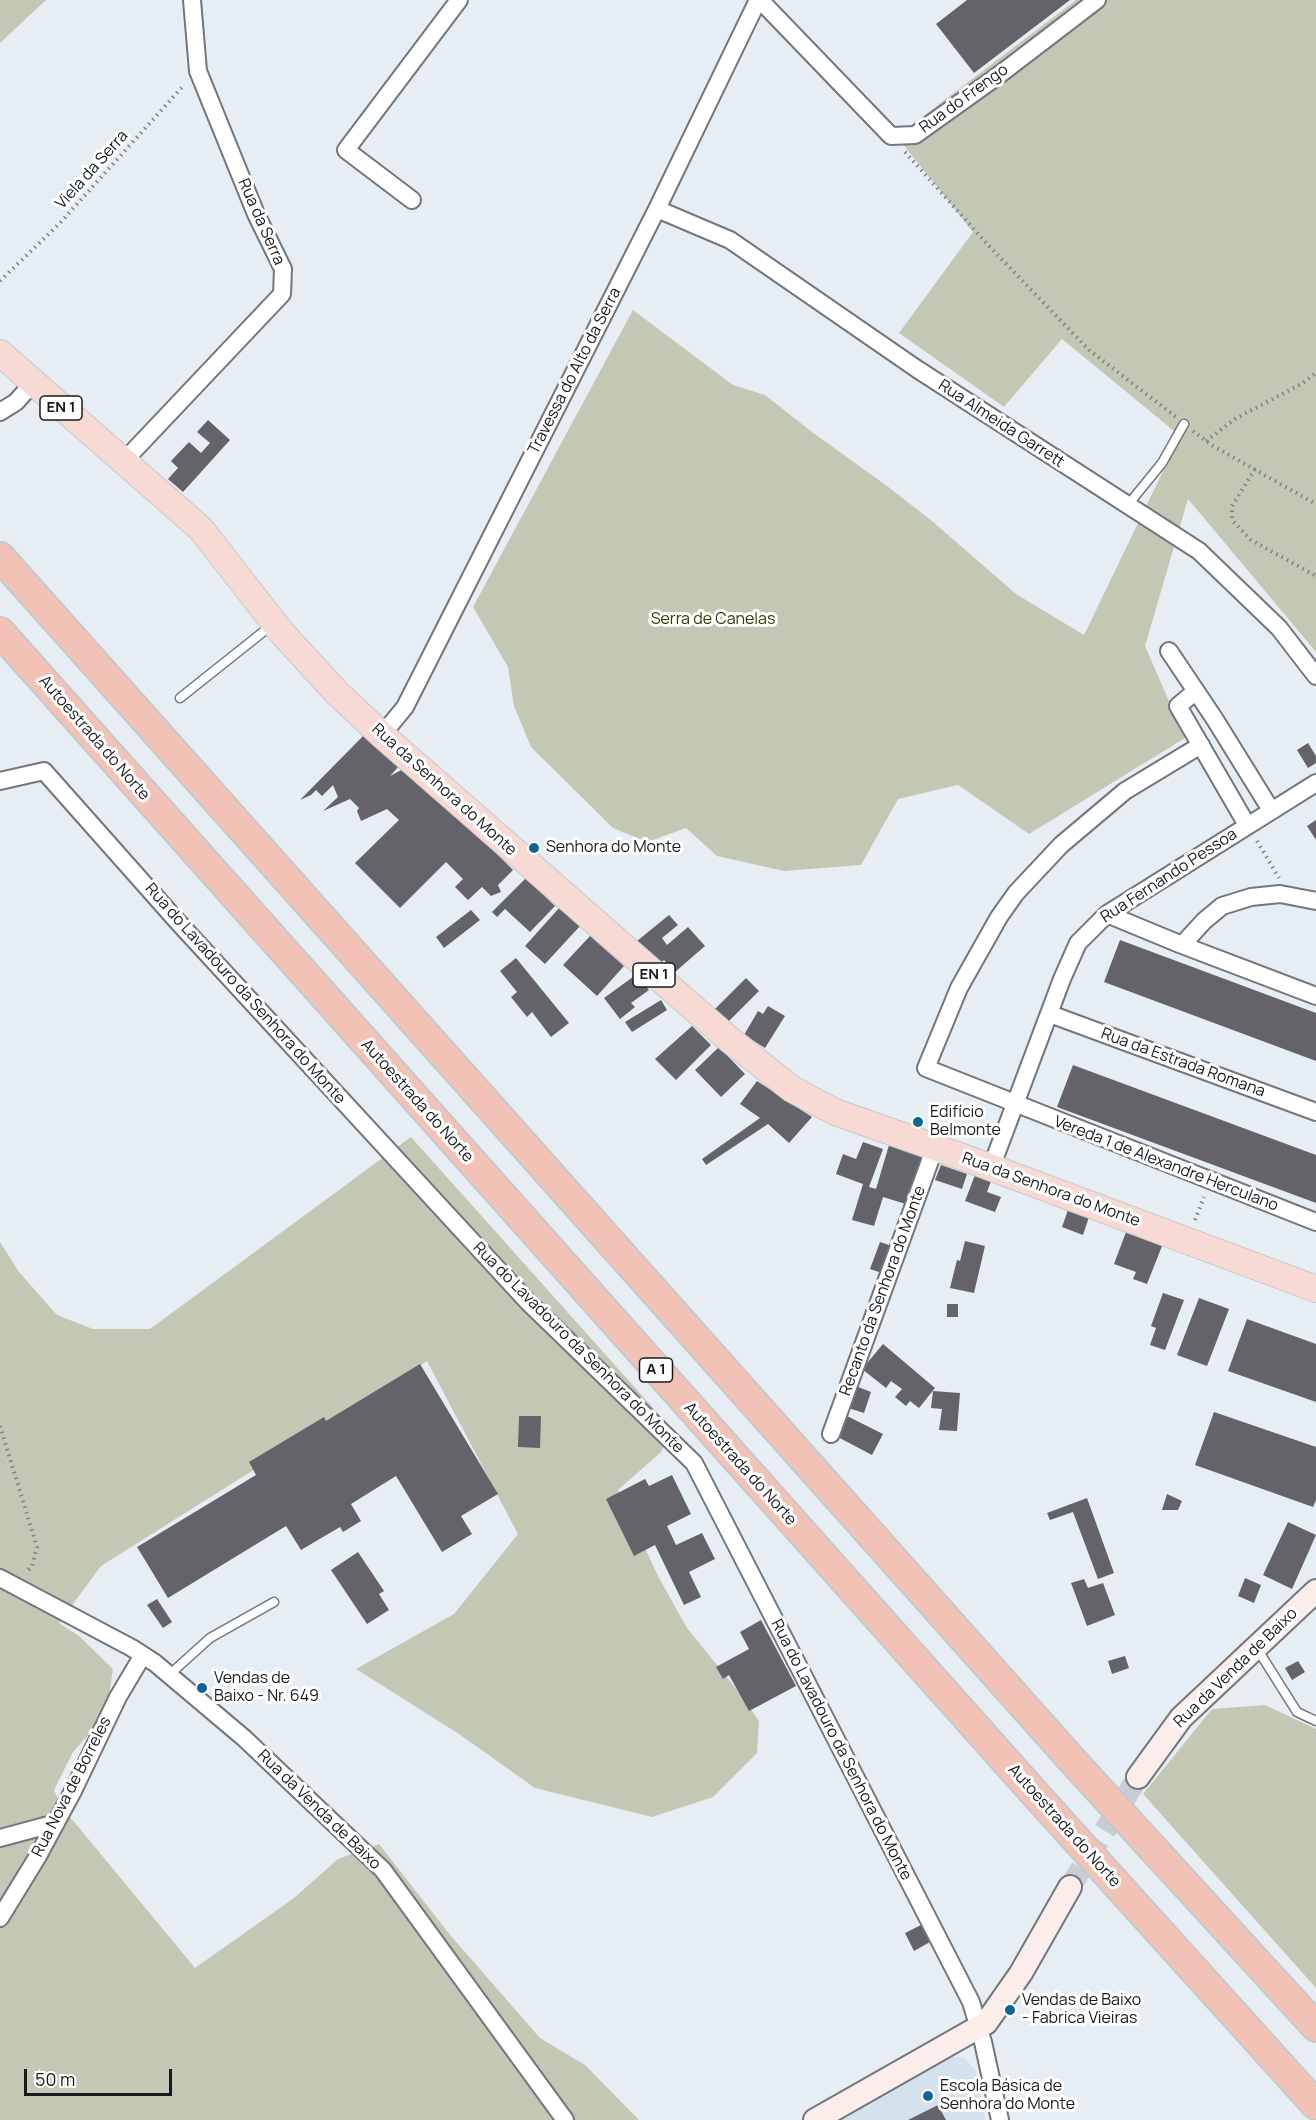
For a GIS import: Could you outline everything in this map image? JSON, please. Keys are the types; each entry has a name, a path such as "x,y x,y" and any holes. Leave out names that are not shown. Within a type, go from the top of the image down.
{"highway":[{"path":"0,556 1071,1759 1316,2027"},
{"name":"Autoestrada do Norte","path":"0,632 1028,1786 1316,2104"}],"main road":[{"name":"Rua da Senhora do Monte","path":"0,353 201,529 274,623 337,693 382,735 730,1040 792,1089 835,1112 1316,1289"}],"street":[{"name":"Rua da Serra","path":"124,461 282,294 283,269 256,214 198,71 192,0"},
{"path":"412,200 346,150 459,0"},
{"path":"759,0 891,136"},
{"name":"Travessa do Alto da Serra","path":"382,735 405,707 657,209 759,0"},
{"name":"Rua do Frengo","path":"891,136 915,135 999,75 1097,0"},
{"name":"Rua Almeida Garrett","path":"657,209 730,240 917,369 1198,551 1279,628 1316,676"},
{"path":"0,412 16,402 33,382"},
{"path":"1169,651 1271,810"},
{"path":"1196,691 1178,706 1247,825"},
{"name":"Vereda 1 de Alexandre Herculano","path":"1202,745 1125,792 1060,844 1016,893 999,917 959,988 926,1068 1316,1222"},
{"name":"Rua do Lavadouro da Senhora do Monte","path":"0,781 44,771 170,912 528,1302 694,1464 971,2002 979,2027"},
{"name":"Rua Fernando Pessoa","path":"992,1168 1078,943 1107,914 1316,783"},
{"path":"1182,945 1204,921 1222,906 1251,897 1280,894 1316,902"},
{"path":"1107,914 1316,996"},
{"name":"Rua da Estrada Romana","path":"1050,1014 1316,1112"},
{"name":"Recanto da Senhora do Monte","path":"831,1434 935,1147"},
{"name":"Rua da Venda de Baixo","path":"5,1581 143,1655 244,1738 383,1870 565,2120"},
{"name":"Rua da Venda de Baixo","path":"1138,1777 1181,1718 1316,1591"},
{"name":"Rua Nova de Borreles","path":"0,1918 56,1823 118,1697 143,1655"},
{"path":"0,1838 56,1823"},
{"path":"815,2120 986,2023 1021,1973 1070,1887"},
{"path":"979,2027 1000,2120"}],"lane":[{"path":"1127,506 1162,463 1184,424"},
{"path":"180,698 274,623"},
{"path":"169,1675 210,1638 274,1602"},
{"path":"1256,1647 1297,1712 1316,1721"}],"path":[{"name":"Viela da Serra","path":"0,281 60,222 198,71"},
{"path":"891,136 995,254 1089,350 1206,441 1316,504"},
{"path":"1206,441 1234,419 1303,383 1316,372"},
{"path":"1255,469 1232,506 1232,520 1251,540 1316,576"},
{"path":"1264,850 1274,866"},
{"path":"1187,1241 1204,1195 1236,1202 1247,1196"},
{"path":"0,1426 38,1547 32,1566 5,1581"}],"shaded area":[{"name":"Escola Básica de Senhora do Monte","path":"964,2057 976,2071 985,2120 830,2120 944,2059"}],"green space":[{"path":"0,0 46,0 0,43"},
{"name":"Serra de Canelas","path":"1076,0 1316,0 1316,652 1188,499 1145,646 1185,738 1029,834 958,785 898,799 861,865 784,871 717,856 686,828 647,842 613,828 531,747 514,706 508,667 473,607 633,310 733,385 765,395 932,521 1016,594 1084,635 1180,436 1062,339 1004,407 899,333 973,232 890,128 909,127"},
{"path":"411,1137 672,1429 661,1452 618,1490 658,1576 687,1628 759,1721 757,1753 713,1797 652,1817 535,1788 459,1734 356,1669 454,1614 518,1534 427,1361 101,1566 59,1623 79,1636 113,1669 106,1715 73,1752 54,1790 61,1806 195,1968 294,1898 338,1859 379,1844 451,1936 540,2038 585,2065 639,2120 0,2120 0,1242 19,1272 57,1315 93,1329 150,1329"},
{"path":"1265,1705 1316,1729 1316,1988 1143,1794 1212,1709"}],"building":[{"path":"967,0 1070,0 974,73 936,24"},
{"path":"208,420 230,440 183,492 168,479 178,468 171,461 189,442 201,453 210,443 197,432"},
{"path":"367,732 400,765 390,776 409,766 513,870 498,885 501,892 491,896 482,887 468,900 455,887 463,879 446,862 400,908 355,863 399,820 387,809 361,821 357,811 359,808 350,799 323,811 338,797 333,785 322,796 316,790 300,800"},
{"path":"1308,743 1316,756 1316,763 1308,768 1297,750"},
{"path":"1316,820 1316,840 1307,826"},
{"path":"526,878 555,906 530,932 505,909 497,917 492,912"},
{"path":"560,907 580,926 545,964 525,946"},
{"path":"471,910 480,920 444,948 436,937"},
{"path":"669,915 678,925 662,938 667,945 688,927 705,946 675,972 664,960 658,965 637,941"},
{"path":"590,936 624,966 597,996 563,965"},
{"path":"1120,940 1316,1013 1316,1061 1104,982"},
{"path":"516,958 569,1023 551,1037 532,1012 527,1017 511,997 517,992 500,971"},
{"path":"637,974 649,990 631,1003 635,1007 620,1019 604,998"},
{"path":"746,978 759,991 728,1022 715,1009"},
{"path":"661,1000 667,1010 632,1032 625,1022"},
{"path":"768,1006 785,1016 765,1048 744,1035 758,1011 763,1014"},
{"path":"692,1026 711,1045 676,1080 655,1059"},
{"path":"719,1047 745,1074 721,1097 695,1070"},
{"path":"1073,1065 1316,1155 1316,1203 1057,1107"},
{"path":"757,1081 812,1117 789,1143 768,1124 706,1165 702,1159 760,1118 740,1104"},
{"path":"863,1142 883,1149 869,1187 876,1189 889,1145 924,1154 909,1205 883,1197 874,1226 852,1220 863,1184 836,1174 843,1154 856,1159"},
{"path":"941,1165 967,1174 962,1189 935,1180"},
{"path":"975,1175 991,1181 987,1192 1001,1197 995,1212 965,1201"},
{"path":"1068,1210 1089,1217 1083,1235 1062,1227"},
{"path":"1126,1232 1162,1246 1147,1284 1133,1279 1136,1272 1114,1264"},
{"path":"965,1241 985,1246 974,1293 950,1288 957,1260 960,1261"},
{"path":"880,1242 895,1247 885,1274 870,1269"},
{"path":"1163,1293 1184,1300 1165,1350 1150,1345 1156,1328 1151,1326"},
{"path":"1199,1298 1229,1309 1207,1366 1177,1355"},
{"path":"947,1304 958,1304 958,1317 947,1317"},
{"path":"1247,1319 1316,1344 1316,1402 1228,1371"},
{"path":"883,1344 935,1388 919,1408 910,1401 906,1406 895,1397 902,1389 891,1381 886,1388 862,1369"},
{"path":"420,1364 498,1494 461,1516 472,1534 442,1552 396,1476 351,1504 361,1521 343,1532 340,1527 301,1550 286,1526 168,1598 137,1547 256,1475 249,1462 324,1417 326,1421"},
{"path":"853,1385 871,1392 864,1413 845,1407"},
{"path":"933,1391 960,1393 957,1431 939,1430 942,1409 931,1408"},
{"path":"1214,1412 1316,1447 1316,1500 1313,1507 1195,1465"},
{"path":"843,1414 883,1434 872,1455 832,1434"},
{"path":"519,1416 541,1416 540,1448 518,1447"},
{"path":"672,1475 691,1514 667,1526 676,1545 702,1533 715,1559 689,1572 701,1597 684,1605 655,1545 634,1556 606,1499 645,1479 649,1486"},
{"path":"1167,1494 1182,1501 1178,1510 1162,1510"},
{"path":"1087,1498 1114,1573 1098,1579 1073,1512 1050,1520 1047,1513"},
{"path":"1288,1522 1316,1535 1292,1589 1263,1575"},
{"path":"358,1552 384,1591 379,1594 389,1610 367,1624 331,1570"},
{"path":"1245,1578 1261,1585 1254,1603 1238,1596"},
{"path":"1084,1579 1088,1588 1103,1583 1115,1615 1087,1626 1071,1583"},
{"path":"157,1599 172,1622 163,1628 147,1605"},
{"path":"761,1620 796,1686 749,1711 729,1675 723,1679 716,1667 749,1649 740,1632"},
{"path":"1125,1656 1129,1668 1112,1674 1108,1661"},
{"path":"1298,1661 1305,1672 1292,1680 1285,1668"},
{"path":"921,1925 930,1942 914,1951 905,1933"},
{"path":"938,2105 946,2120 908,2120"}],"tunnel":[{"path":"1070,1887 1138,1777"}],"place":[{"name":"Senhora do Monte","path":"534,848"},
{"name":"Edifício Belmonte","path":"918,1122"},
{"name":"Vendas de Baixo - Nr. 649","path":"202,1688"},
{"name":"Vendas de Baixo - Fabrica Vieiras","path":"1010,2010"},
{"name":"Escola Básica de Senhora do Monte","path":"928,2096"}]}
